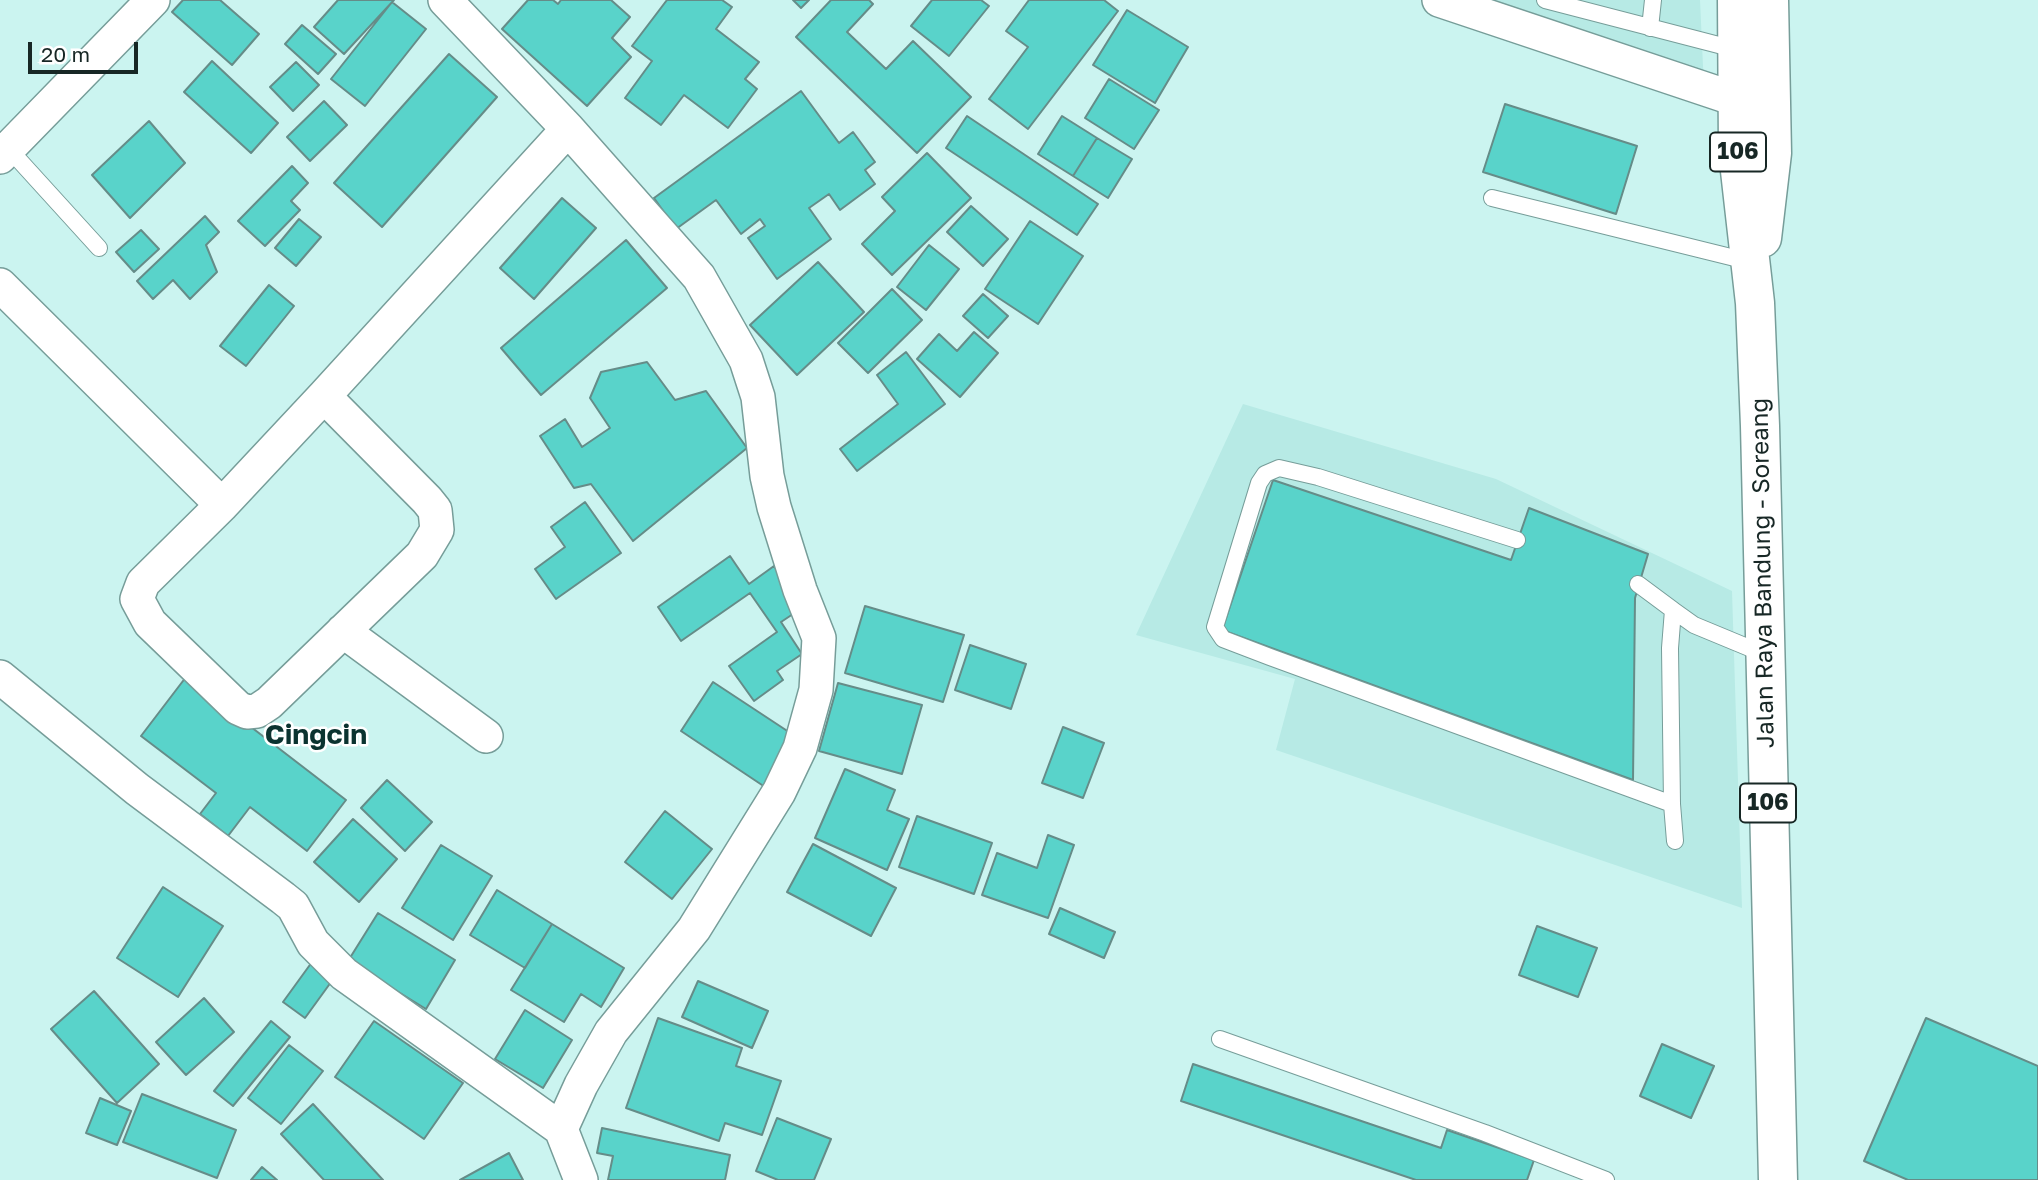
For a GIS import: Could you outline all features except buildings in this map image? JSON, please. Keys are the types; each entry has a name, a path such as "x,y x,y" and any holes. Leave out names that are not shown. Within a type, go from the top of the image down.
{"main road":[{"name":"Jalan Raya Bandung - Soreang","path":"1737,0 1738,152 1754,262 1760,426 1778,1180"},
{"name":"Jalan Raya Bandung - Soreang","path":"1754,262 1772,153 1769,0"}],"street":[{"path":"5,153 153,0"},
{"path":"445,0 568,129 699,277 746,360 758,397 767,476 774,507 800,590 819,638 813,702 800,748 779,792 694,929 611,1032 581,1085 561,1129"},
{"path":"1439,0 1738,100"},
{"path":"324,396 435,510 435,538 422,555 269,703 257,711 247,712 238,708 150,622 137,599 143,583 222,505 568,129"},
{"path":"0,285 222,505"},
{"path":"343,631 486,736"},
{"path":"0,677 136,789 293,906 313,943 344,974 561,1129 581,1180"}],"lane":[{"path":"1545,0 1738,50"},
{"path":"1650,28 1653,0"},
{"path":"5,153 99,248"},
{"path":"1492,198 1754,262"},
{"path":"1517,540 1318,477 1279,468 1265,474 1259,483 1215,627 1223,639 1269,657 1672,804"},
{"path":"1638,584 1694,625 1764,654"},
{"path":"1673,610 1670,648 1675,841"},
{"path":"1220,1039 1485,1133 1606,1180"}],"shaded area":[{"path":"1456,0 1700,0 1704,88"},
{"path":"1243,404 1496,479 1732,591 1742,908 1276,750 1295,679 1136,635"}],"district":[{"name":"Cingcin","path":"316,735"}]}
